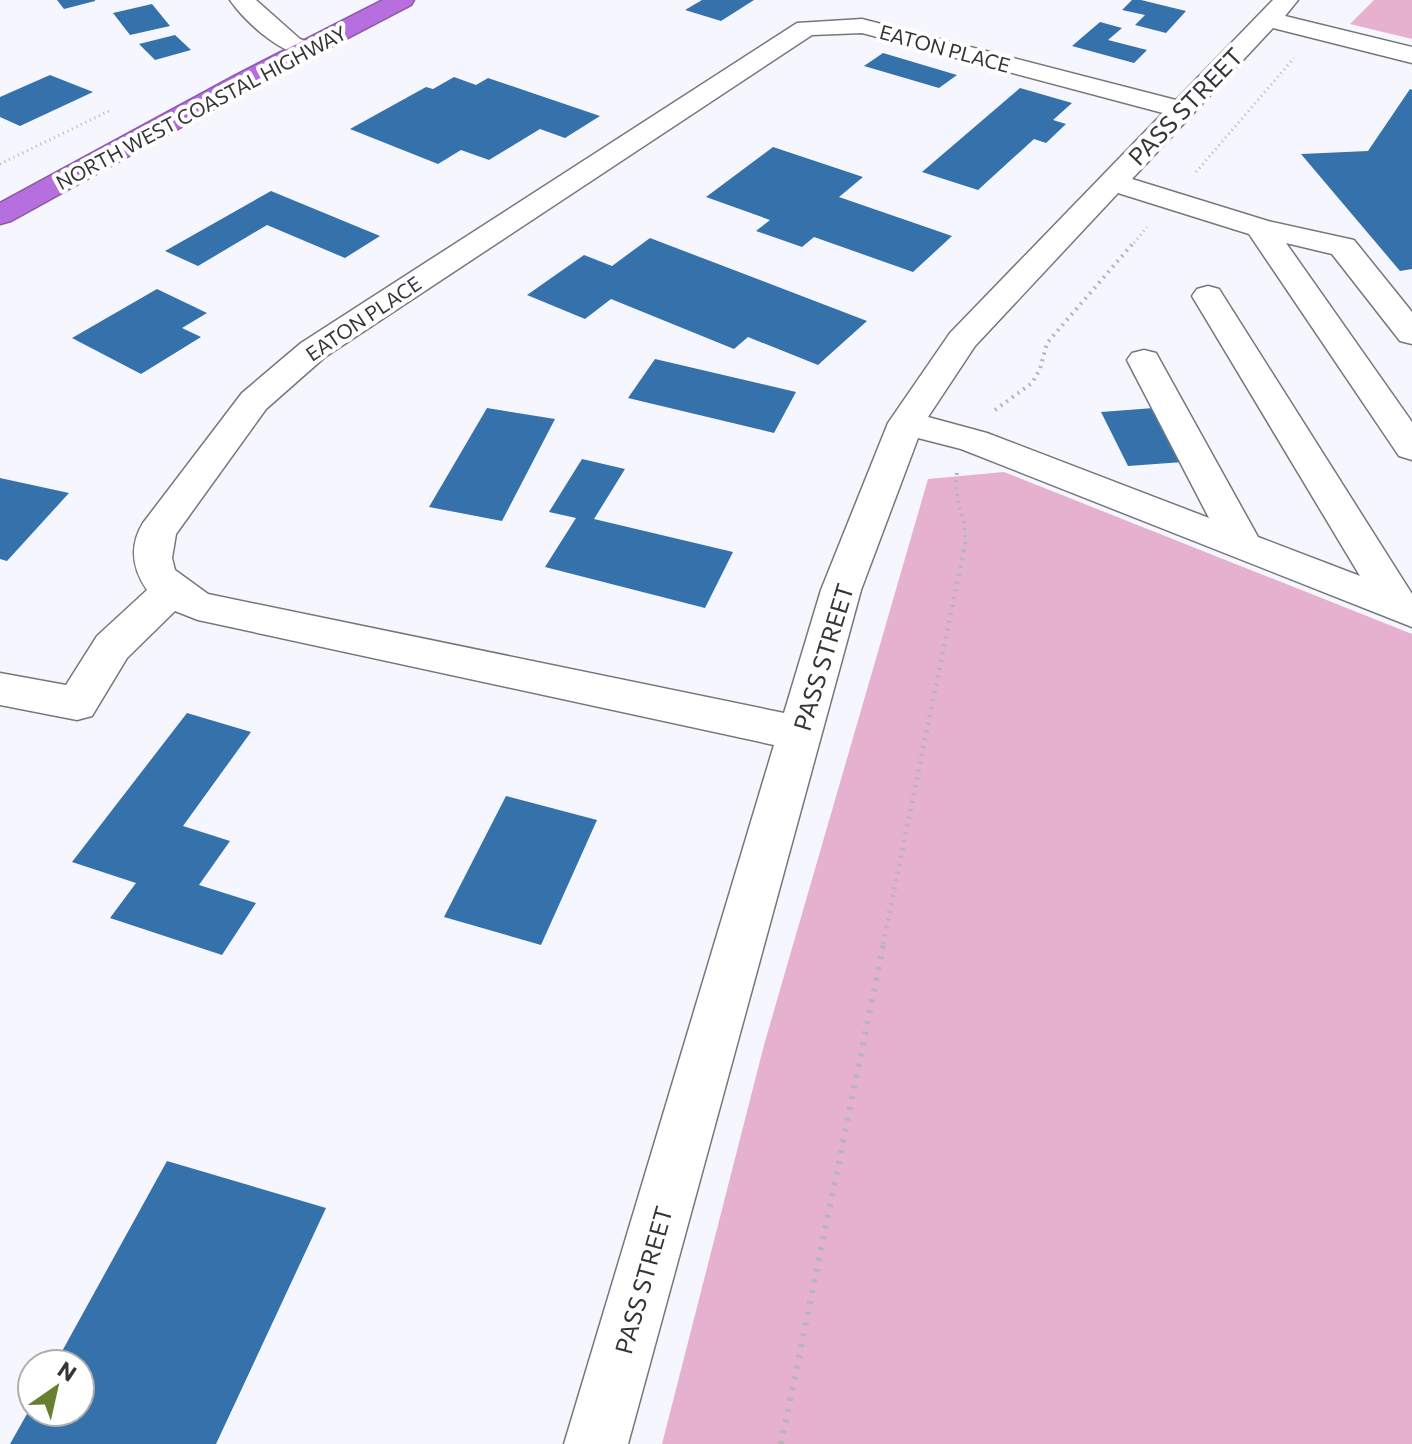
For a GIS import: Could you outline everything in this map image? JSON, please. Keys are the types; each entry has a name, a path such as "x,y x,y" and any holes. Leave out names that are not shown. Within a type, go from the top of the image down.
{"highway":[{"name":"NORTH WEST COASTAL HIGHWAY","path":"0,215 382,0"},
{"name":"NORTH WEST COASTAL HIGHWAY","path":"0,195 299,47 402,0"}],"street":[{"path":"242,0 299,47"},
{"path":"1287,16 1412,55"},
{"name":"PASS STREET","path":"596,1444 841,590 906,423 962,340 1182,110 1287,16"},
{"name":"EATON PLACE","path":"170,592 156,572 150,551 157,532 254,401 313,350 806,28 862,26 1182,110"},
{"path":"1112,182 1260,228 1343,247 1412,334"},
{"path":"1260,228 1412,448"},
{"path":"1208,296 1406,609"},
{"path":"1144,360 1244,547"},
{"path":"906,423 974,441 1406,609"},
{"path":"0,689 77,704 112,647 170,592 198,606 800,733"}],"path":[{"path":"1194,174 1299,53 1298,38 1287,16"},
{"path":"993,412 1032,383 1040,369 1047,343 1154,220"},
{"path":"781,1444 967,535 968,522 954,486 958,471"}],"shaded area":[{"path":"1374,0 1412,0 1412,39 1350,24"},
{"path":"1004,472 1412,634 1412,1444 662,1444 764,1045 928,479"}],"building":[{"path":"57,0 95,0 95,1 64,9"},
{"path":"702,0 754,0 721,21 685,10"},
{"path":"1132,0 1186,11 1166,33 1135,25 1145,15 1122,10"},
{"path":"152,4 170,26 130,35 113,13"},
{"path":"1100,22 1122,28 1108,40 1147,50 1134,63 1072,46"},
{"path":"175,35 191,50 155,60 139,44"},
{"path":"883,53 957,75 939,88 864,66"},
{"path":"50,75 93,92 20,126 0,117 0,97"},
{"path":"454,77 476,85 488,78 600,116 565,138 540,129 489,160 461,150 438,164 350,129 426,87 433,89"},
{"path":"1020,88 1072,103 1053,120 1066,124 1046,143 1034,139 978,190 922,172"},
{"path":"1410,89 1412,269 1400,271 1301,154 1368,151"},
{"path":"773,147 863,177 839,197 952,236 913,272 814,237 802,247 756,231 770,220 706,197"},
{"path":"271,191 380,236 345,258 267,225 198,266 165,251"},
{"path":"650,238 867,321 818,365 748,337 734,349 611,299 585,319 527,295 584,255 612,266"},
{"path":"157,289 207,313 182,328 201,337 141,374 72,338"},
{"path":"655,359 796,392 774,433 628,398"},
{"path":"487,408 555,419 502,521 429,507"},
{"path":"1154,408 1183,462 1128,466 1101,412"},
{"path":"582,459 625,469 594,519 733,552 705,608 545,567 576,518 549,512"},
{"path":"0,478 69,493 7,561 0,559"},
{"path":"187,713 251,732 183,826 230,841 199,885 256,903 222,955 110,918 136,883 72,862"},
{"path":"506,796 597,820 541,945 444,917"},
{"path":"167,1161 326,1208 216,1444 10,1444 19,1428 96,1428 96,1348 64,1348"}]}
